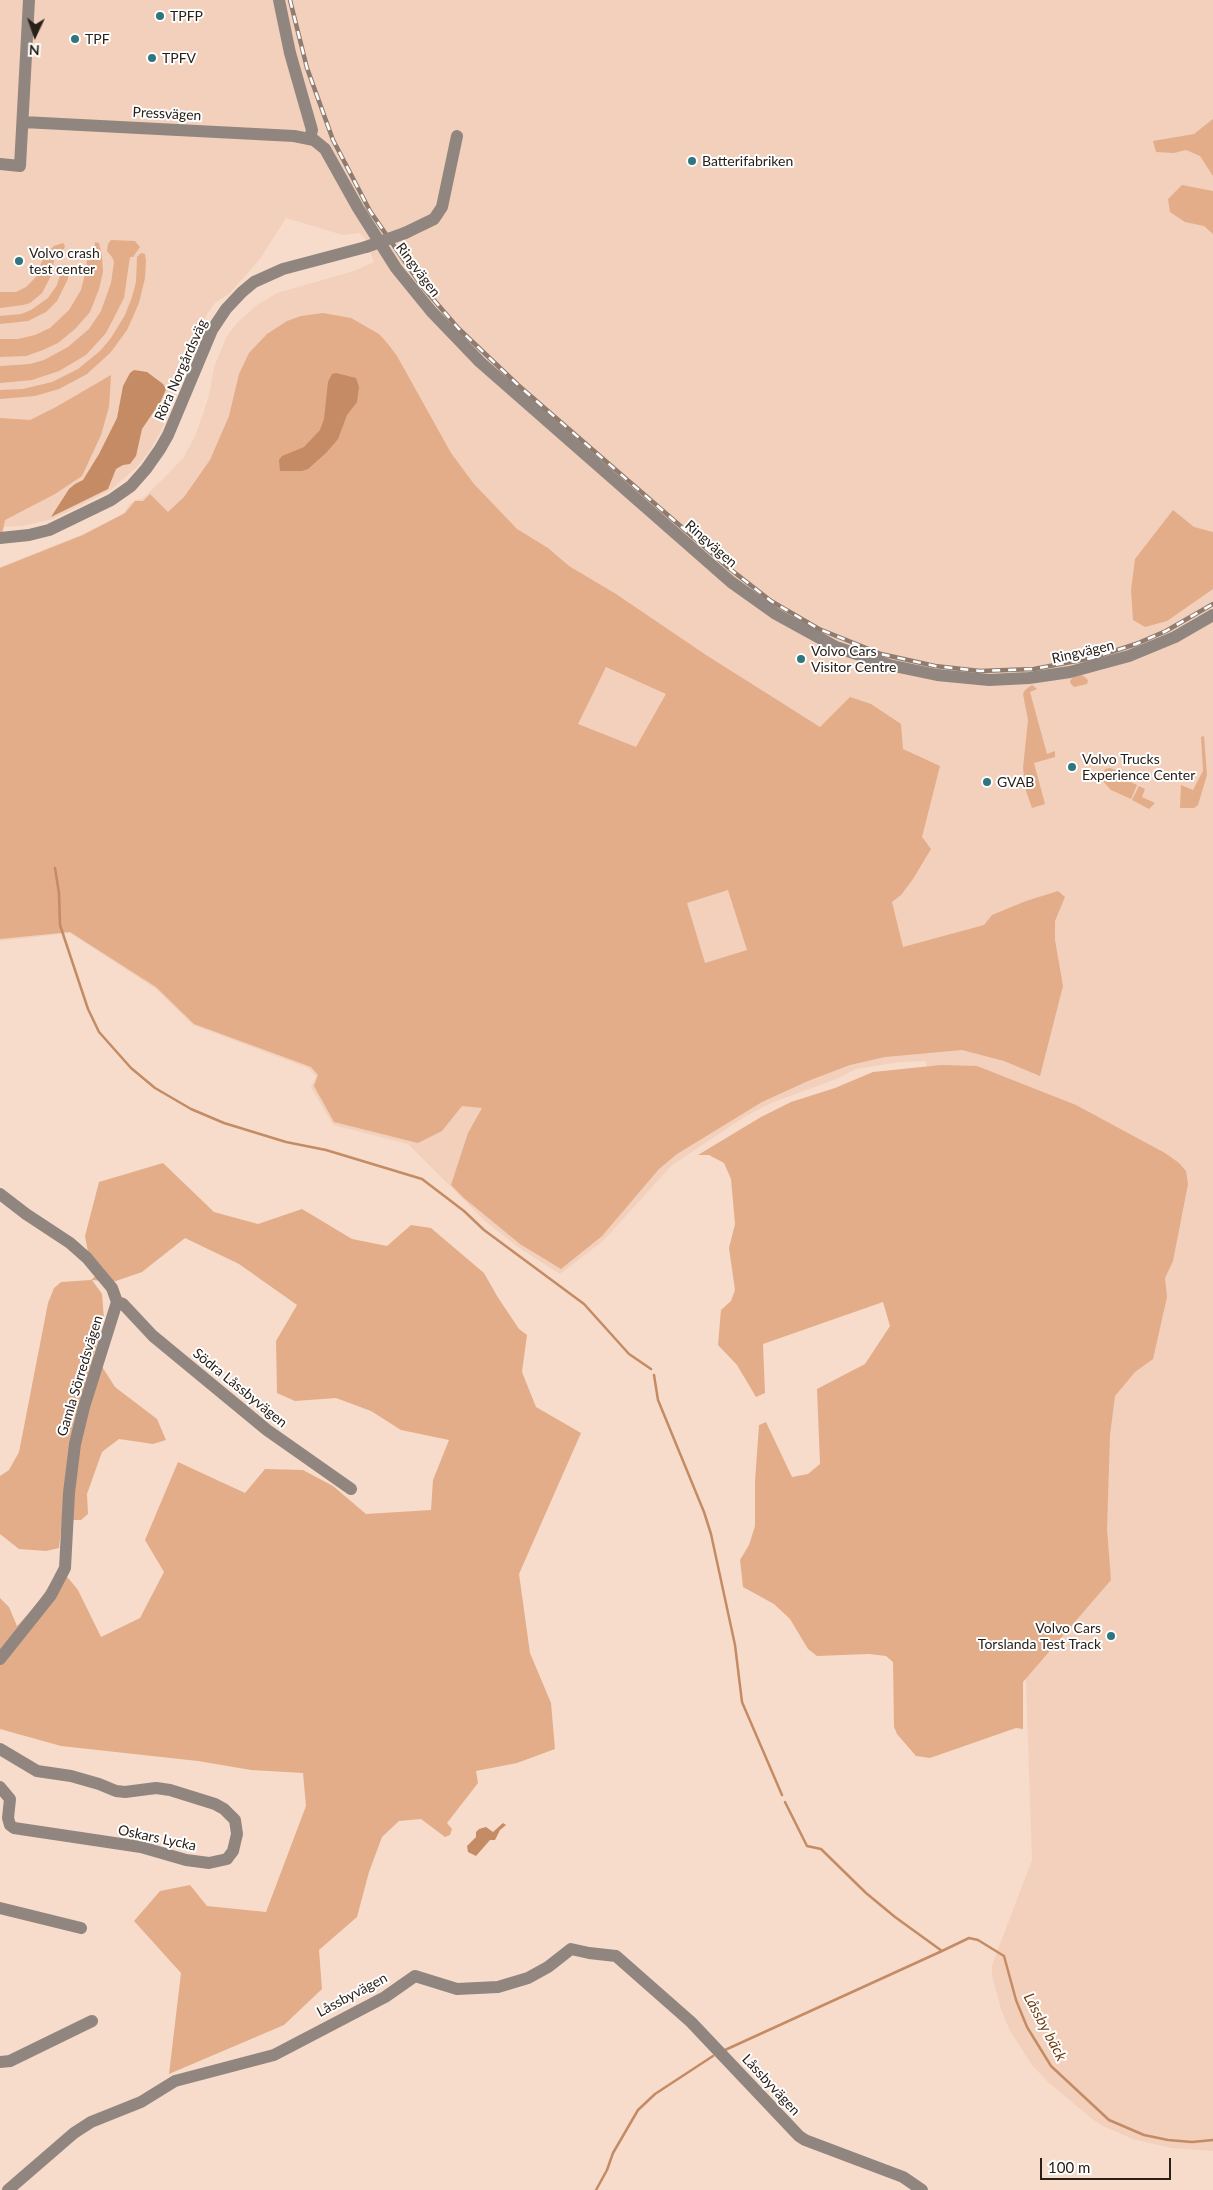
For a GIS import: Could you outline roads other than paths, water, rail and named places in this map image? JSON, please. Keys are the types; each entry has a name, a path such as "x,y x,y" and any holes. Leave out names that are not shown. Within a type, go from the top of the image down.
{"street":[{"path":"0,164 20,166 29,0"},
{"path":"279,0 290,52 312,130 310,139"},
{"name":"Pressvägen","path":"23,122 226,132 310,139"},
{"name":"Röra Norgårdsväg","path":"0,538 30,535 49,530 111,500 130,486 146,469 168,435 209,336 226,310 254,282 283,269 405,233 434,219 442,207 457,136"},
{"name":"Ringvägen","path":"310,139 325,150 378,242 411,287 452,334 517,395 731,582 766,608 808,633 860,656 902,668 972,679 1013,679 1070,672 1129,656 1175,637 1213,615"},
{"name":"Gamla Sörredsvägen","path":"0,1194 70,1243 87,1258 112,1288 117,1302 84,1407 75,1444 69,1493 65,1568 51,1595 0,1659"},
{"name":"Södra Låssbyvägen","path":"117,1302 123,1304 153,1336 267,1430 351,1490"},
{"name":"Oskars Lycka","path":"0,1749 37,1770 71,1776 116,1791 125,1792 156,1788 170,1790 215,1804 224,1809 235,1820 237,1834 233,1852 227,1859 209,1863 186,1860 151,1849 14,1828 10,1825 8,1818 10,1799 0,1787"},
{"path":"0,1908 81,1928"},
{"name":"Låssbyvägen","path":"8,2190 74,2133 91,2122 135,2105 180,2079 274,2054 385,1998 415,1976 457,1989 498,1987 528,1978 548,1967 571,1949 616,1956 691,2022 799,2136 902,2177 922,2190"},
{"path":"0,2062 10,2061 92,2021"}],"waterway":[{"path":"55,868 59,893 60,925 88,1009 99,1032 131,1068 155,1088 191,1109 224,1123 286,1142 326,1150 422,1179 464,1211 484,1230 584,1304 629,1354 651,1369"},
{"path":"654,1375 658,1400 704,1512 711,1534 735,1645 742,1702 782,1795"},
{"name":"Låssby bäck","path":"785,1802 807,1846 821,1849 866,1893 942,1951 969,1938 978,1940 1004,1956 1016,2000 1027,2027 1051,2066 1109,2120 1144,2135 1168,2140 1192,2142 1213,2140"},
{"path":"725,2050 942,1951"},
{"path":"596,2190 607,2170 613,2153 638,2110 655,2094 713,2056"}],"railway":[{"path":"290,0 307,68 333,140 370,211 421,285 458,328 518,385 730,569 771,601 819,629 881,654 935,666 980,671 1034,669 1092,658 1136,644 1166,631 1213,604"}],"place":[{"name":"TPFP","path":"160,16"},
{"name":"TPF","path":"75,39"},
{"name":"TPFV","path":"152,58"},
{"name":"Batterifabriken","path":"692,161"},
{"name":"Volvo crash test center","path":"19,261"},
{"name":"Volvo Cars Visitor Centre","path":"801,659"},
{"name":"Volvo Trucks Experience Center","path":"1072,767"},
{"name":"GVAB","path":"987,782"},
{"name":"Volvo Cars Torslanda Test Track","path":"1111,1636"}]}
